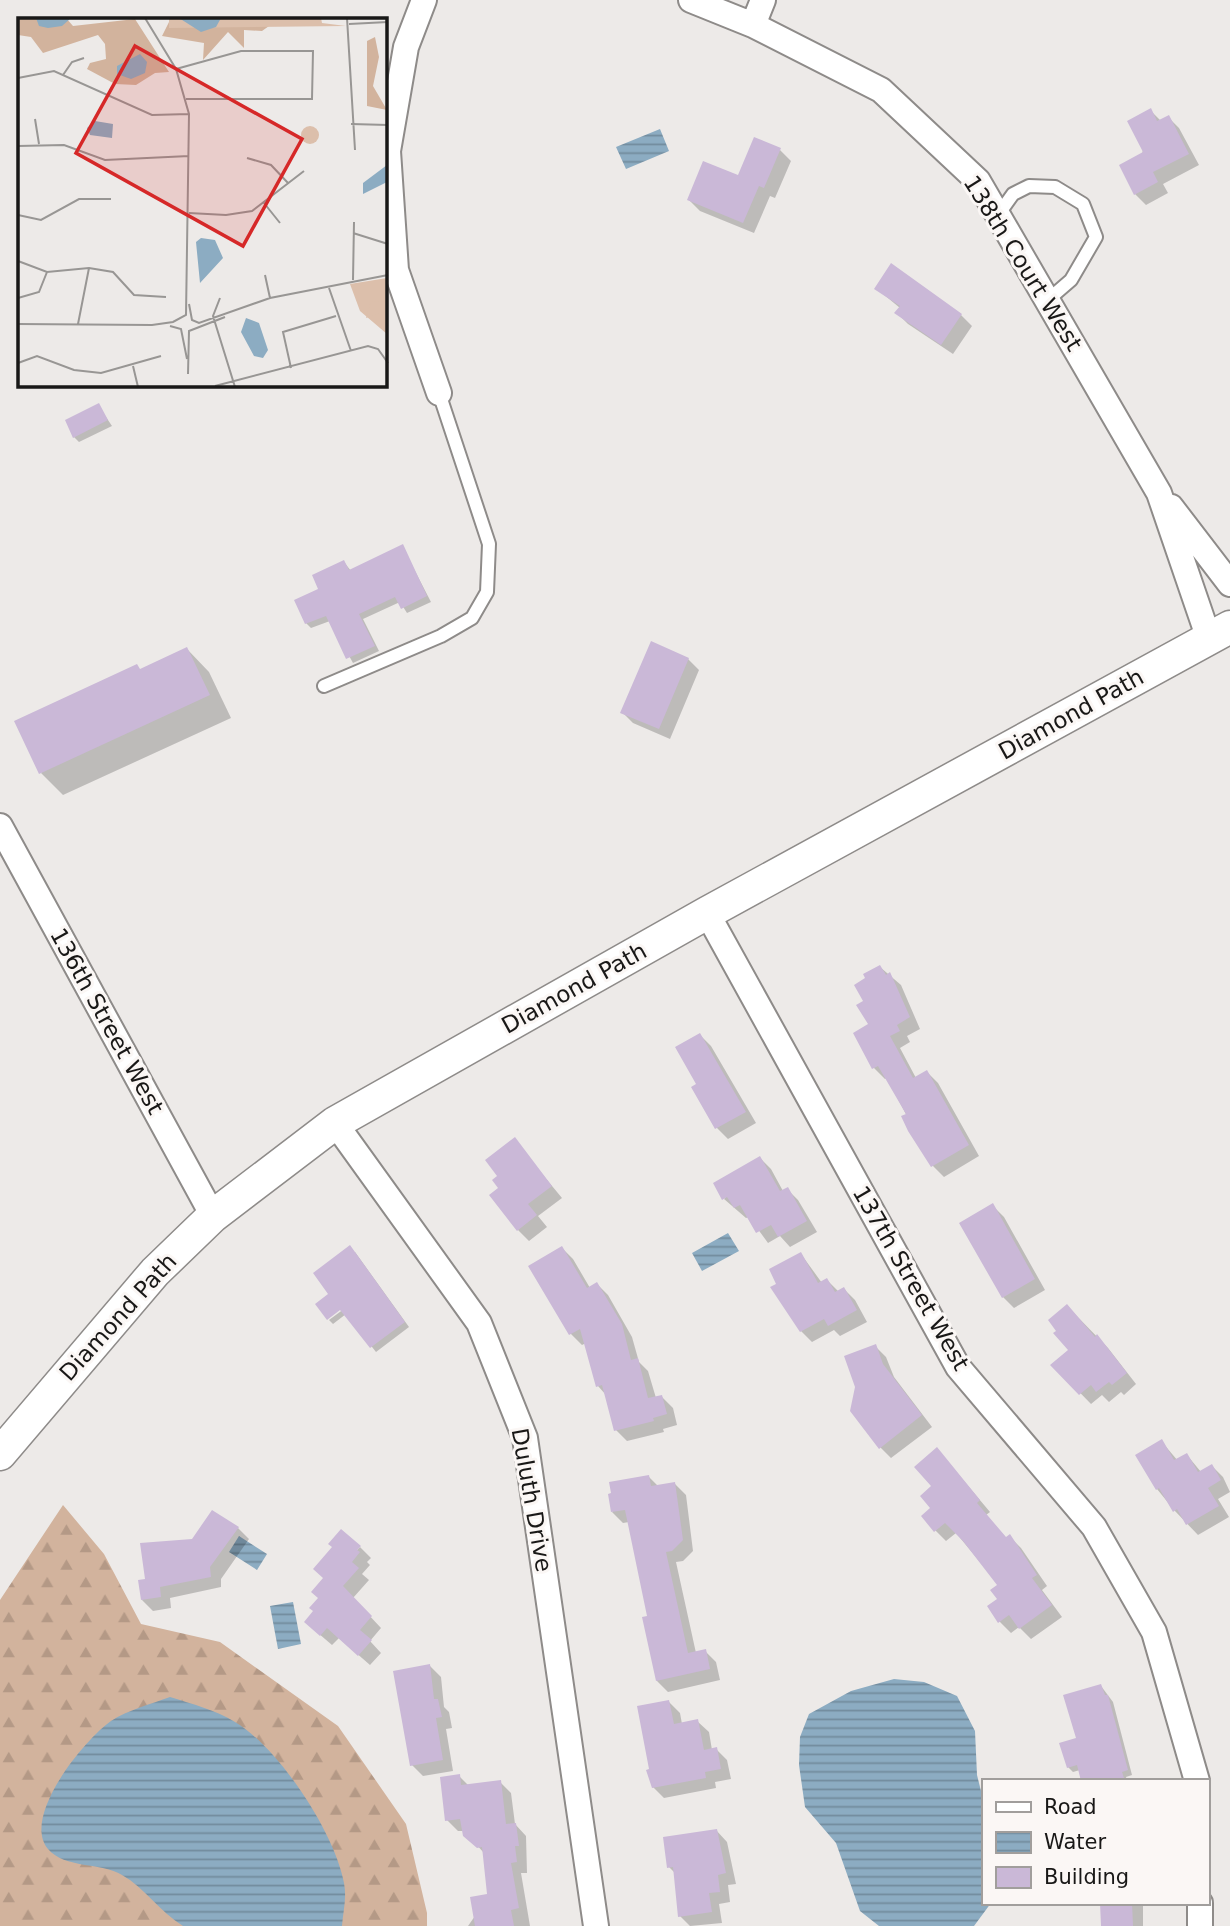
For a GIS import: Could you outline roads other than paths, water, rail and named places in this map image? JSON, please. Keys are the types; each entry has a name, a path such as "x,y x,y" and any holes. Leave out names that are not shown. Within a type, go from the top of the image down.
{"street":[{"path":"424,0 406,47 387,151 396,270 439,393"},
{"name":"138th Court West","path":"691,0 753,25 881,90 978,180 1159,493 1219,633"},
{"path":"753,25 763,0"},
{"name":"138th Court West","path":"1159,493 1230,584"},
{"name":"Diamond Path","path":"1,1448 142,1285 213,1216 335,1123 707,913 1219,633"},
{"name":"136th Street West","path":"0,826 213,1216"},
{"name":"137th Street West","path":"707,913 958,1367 1094,1527 1154,1632 1195,1779"},
{"name":"Duluth Drive","path":"335,1123 479,1323 525,1438 596,1926"},
{"path":"1200,1905 1200,1926"}],"lane":[{"path":"998,215 1013,194 1029,186 1055,187 1083,204 1096,237 1071,279 1049,299"},
{"path":"324,686 451,630 471,618 487,592 489,544 439,393"}],"water":[{"path":"660,129 669,151 626,169 616,147"},
{"path":"728,1233 739,1251 702,1271 692,1253"},
{"path":"239,1536 267,1554 257,1570 229,1552"},
{"path":"293,1602 301,1644 278,1649 270,1606"},
{"path":"894,1679 924,1682 957,1696 975,1731 977,1775 982,1795 982,1905 990,1905 974,1926 879,1926 860,1911 836,1843 805,1807 799,1765 800,1737 809,1714 851,1691"},
{"path":"170,1697 228,1718 252,1734 303,1793 339,1863 345,1889 342,1926 183,1926 122,1875 104,1868 64,1860 48,1849 42,1835 43,1818 49,1799 72,1761 111,1721 132,1710"}]}
